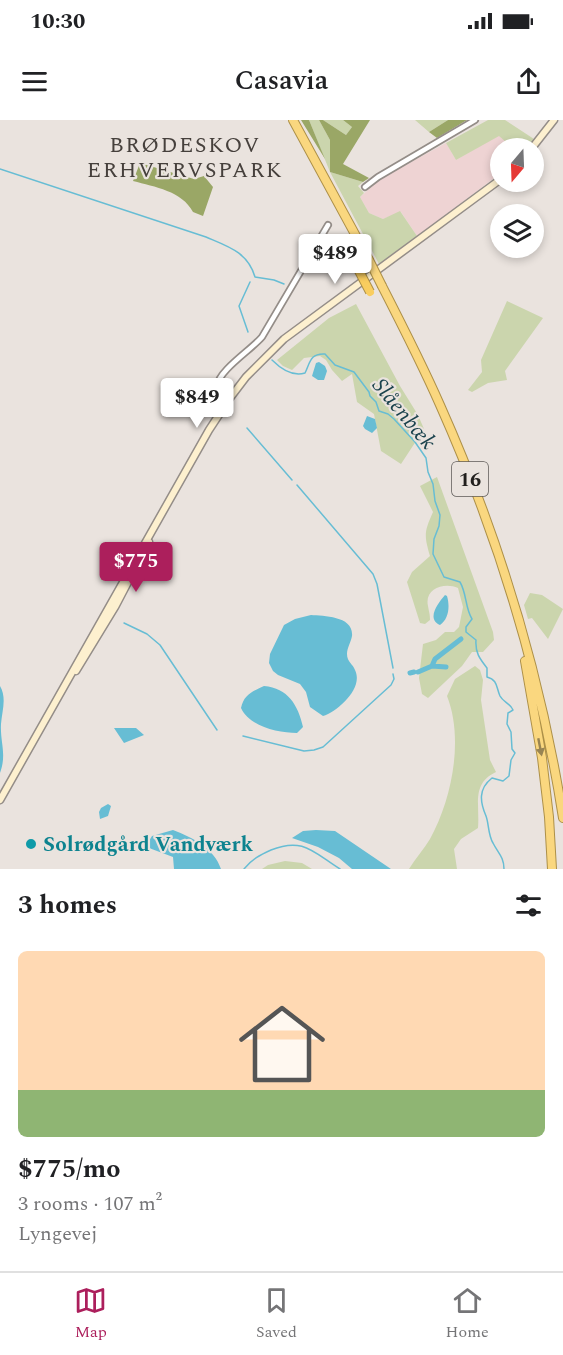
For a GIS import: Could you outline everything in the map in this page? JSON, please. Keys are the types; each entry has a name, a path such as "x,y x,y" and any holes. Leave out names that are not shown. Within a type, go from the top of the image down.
{"highway":[{"name":"16","path":"293,120 382,286 440,406 480,504 525,648 546,731 563,818"},
{"path":"358,269 370,292"},
{"path":"525,648 525,670 542,758 548,805 552,869"},
{"path":"546,731 558,760 563,789"}],"main road":[{"path":"540,138 554,120"},
{"path":"1,796 160,516 230,398 253,369 284,339 490,187"}],"street":[{"path":"365,187 475,120"},
{"path":"230,398 217,386 220,376 253,348 262,337 328,225"}],"shaded area":[{"path":"490,140 490,181 417,236 401,212 383,219 369,213 360,197 382,178 446,143 456,160"}],"green space":[{"path":"301,120 309,120 325,159"},
{"path":"309,120 319,120 330,140 330,172"},
{"path":"319,120 323,120 346,135 352,127 343,120 370,120 343,164 369,178 363,182 330,172 330,140"},
{"path":"323,120 343,120 352,127 346,135"},
{"path":"415,120 448,120 429,132"},
{"path":"448,120 467,120 437,138 429,132"},
{"path":"488,120 505,120 532,138 501,138 499,136 490,138 490,141 456,160 446,143"},
{"path":"140,163 194,179 204,176 213,187 203,216 193,212 182,199 175,195 133,181"},
{"path":"330,172 363,182 358,186 364,193 360,197 369,213 383,219 400,211 417,236 379,264"},
{"path":"507,301 543,318 505,371 507,380 488,383 472,392 468,390 482,372 481,360"},
{"path":"356,304 424,429 401,464 381,451 374,414 357,402 352,374 342,381 326,360 320,356 304,358 292,370 277,360 329,318"},
{"path":"437,477 494,640 483,652 472,652 462,666 428,698 422,694 419,678 423,644 436,640 445,632 454,632 459,627 463,607 458,588 442,586 429,595 430,620 425,624 420,623 407,582 412,572 430,556 426,534 433,512 420,486"},
{"path":"530,593 542,595 563,609 548,639 532,618 528,619 524,605"},
{"path":"475,666 480,670 483,680 481,700 490,760 496,772 483,782 480,789 478,828 461,839 454,849 457,869 409,869 430,839 450,788 455,731 447,696 455,679"},
{"path":"285,861 302,863 312,869 262,869 268,865"}],"water":[{"path":"319,362 325,366 327,371 324,380 318,380 312,376 316,363"},
{"path":"367,416 375,419 377,428 372,433 363,426"},
{"path":"445,595 448,600 448,612 440,625 434,619 434,615"},
{"path":"311,615 337,618 348,624 352,636 347,654 357,677 353,691 348,698 336,709 323,716 310,707 306,692 300,684 278,675 269,663 270,654 284,625 295,619"},
{"path":"0,686 4,700 1,724 3,760 0,773"},
{"path":"264,686 280,690 291,699 303,727 297,733 265,728 245,715 241,708 244,700 252,692"},
{"path":"114,728 136,728 144,735 124,743"},
{"path":"108,804 111,806 108,816 100,819 101,808"},
{"path":"173,830 195,840 208,850 221,869 174,869 173,857 149,848 147,844 152,836"},
{"path":"303,831 335,831 391,869 352,869 339,858 318,847 292,838"}],"waterway":[{"name":"Slåenbæk","path":"0,169 206,237 236,251 247,261 255,277 284,284"},
{"name":"Slåenbæk","path":"248,332 239,306 250,282"},
{"name":"Slåenbæk","path":"272,360 287,371 300,374 305,373 313,357 325,354 335,365 354,372 376,402 379,411 394,419 426,458 440,515 433,554 444,577 460,582 472,619 466,627 466,632 476,640 477,652 487,668 487,677 495,682 501,698 513,710 508,713 507,724 511,732 512,749 515,753 511,760 509,776 503,781 492,778 482,791 482,806 490,837 502,858 504,869"},
{"path":"247,428 292,480"},
{"path":"297,485 373,574 377,584 393,668"},
{"path":"124,623 147,634 160,645 217,730"},
{"path":"432,666 435,659 461,639"},
{"path":"418,672 432,666 446,667"},
{"path":"410,673 414,672"},
{"path":"243,736 304,751 323,747 391,685 394,679 393,674"},
{"path":"244,869 263,854 282,846 291,845 307,848 340,869"}],"place":[{"name":"Solrødgård Vandværk","path":"31,844"}],"district":[{"name":"BRØDESKOV ERHVERVSPARK","path":"185,156"}]}
